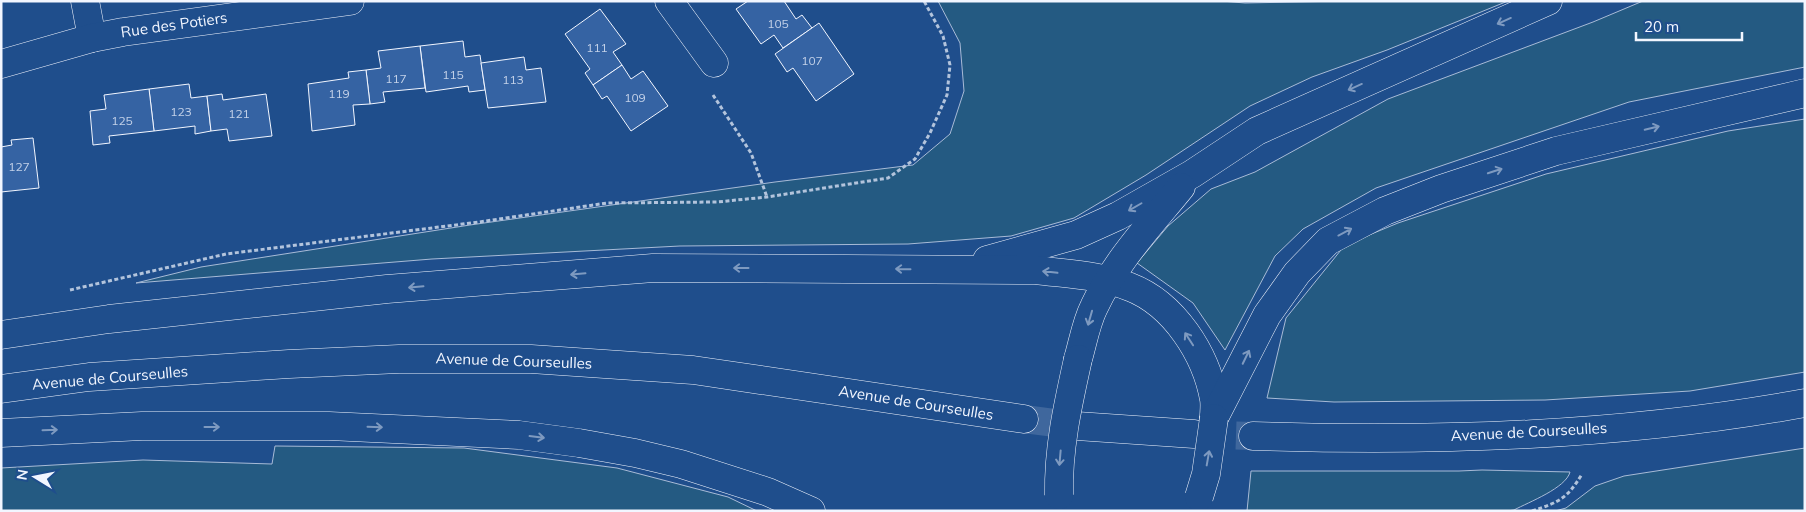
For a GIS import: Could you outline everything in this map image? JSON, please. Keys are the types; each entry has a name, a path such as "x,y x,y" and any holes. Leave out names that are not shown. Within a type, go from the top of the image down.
{"main road":[{"path":"85,1 92,38"},
{"name":"Rue des Potiers","path":"1,64 92,38 153,27 350,1"},
{"path":"669,1 714,63"},
{"path":"952,270 1076,235 1118,216 1192,174 1257,131 1548,1"},
{"path":"1211,413 1267,315 1297,273 1328,241 1385,211 1441,189 1556,151 1805,93"},
{"path":"1058,503 1059,467 1064,424 1078,359 1093,309 1123,257 1192,174"},
{"path":"1,335 109,319 377,290 653,268 1036,270 1082,275 1131,287 1156,301 1178,321 1201,357 1211,413 1206,474 1197,506"},
{"name":"Avenue de Courseulles","path":"1,388 89,377 289,364 399,359 531,359 693,370 1024,419"},
{"name":"Avenue de Courseulles","path":"1252,436 1342,439 1497,436 1721,416 1805,402"},
{"path":"1077,426 1211,413"},
{"path":"1,433 142,426 329,426 519,435 635,453 681,464 768,492 811,511"}],"path":[{"path":"62,292 226,254 479,222 607,203 717,202 767,197 888,178 915,159 930,133 947,95 950,65 943,36 924,1"},
{"path":"714,63 710,91 750,153 767,197"},
{"path":"1532,511 1558,502 1572,490 1582,474"}],"shaded area":[{"path":"938,1 1221,1 1245,3 1508,1 1387,50 1312,77 1250,106 1146,175 1074,218 1011,236 908,244 680,246 432,259 136,283 201,267 470,225 775,182 913,165 950,134 964,91 960,43"},
{"path":"1643,1 1805,1 1805,67 1629,102 1376,188 1303,229 1275,256 1225,350 1193,303 1137,263 1168,226 1211,189 1255,172 1388,99 1593,22"},
{"path":"1805,119 1805,372 1690,391 1545,400 1334,402 1267,398 1286,318 1345,245 1398,223 1546,174 1728,131"},
{"path":"275,446 464,448 617,468 728,497 757,511 1,511 1,468 143,460 272,464"},
{"path":"1805,448 1805,511 1555,511 1566,508 1595,486 1624,476"},
{"path":"1482,470 1570,472 1562,484 1554,489 1514,510 1507,511 1247,511 1251,471"}],"building":[{"path":"748,1 784,1 796,19 802,15 812,28 783,48 774,35 761,44 736,9"},
{"path":"600,9 626,44 613,52 622,65 593,85 585,73 590,69 565,34"},
{"path":"819,23 854,74 816,101 793,68 787,72 775,54"},
{"path":"463,41 465,57 480,55 485,90 469,92 468,86 426,92 420,46"},
{"path":"420,46 425,88 383,92 385,102 370,104 366,70 381,68 378,51"},
{"path":"524,57 526,70 541,68 546,102 488,108 481,63"},
{"path":"622,65 631,79 643,71 668,106 631,131 607,96 602,99 593,85"},
{"path":"366,70 370,104 353,105 355,125 312,131 308,84 349,78 348,72"},
{"path":"189,84 191,98 207,96 211,131 195,134 195,126 154,131 149,89"},
{"path":"149,89 154,131 109,136 110,143 93,145 90,111 106,109 104,95"},
{"path":"222,94 223,100 266,94 272,136 229,141 227,129 211,131 207,96"},
{"path":"33,138 39,188 1,192 1,147 12,145 11,140"}],"tunnel":[{"path":"1024,419 1077,426"},
{"path":"1194,434 1253,436"}]}
